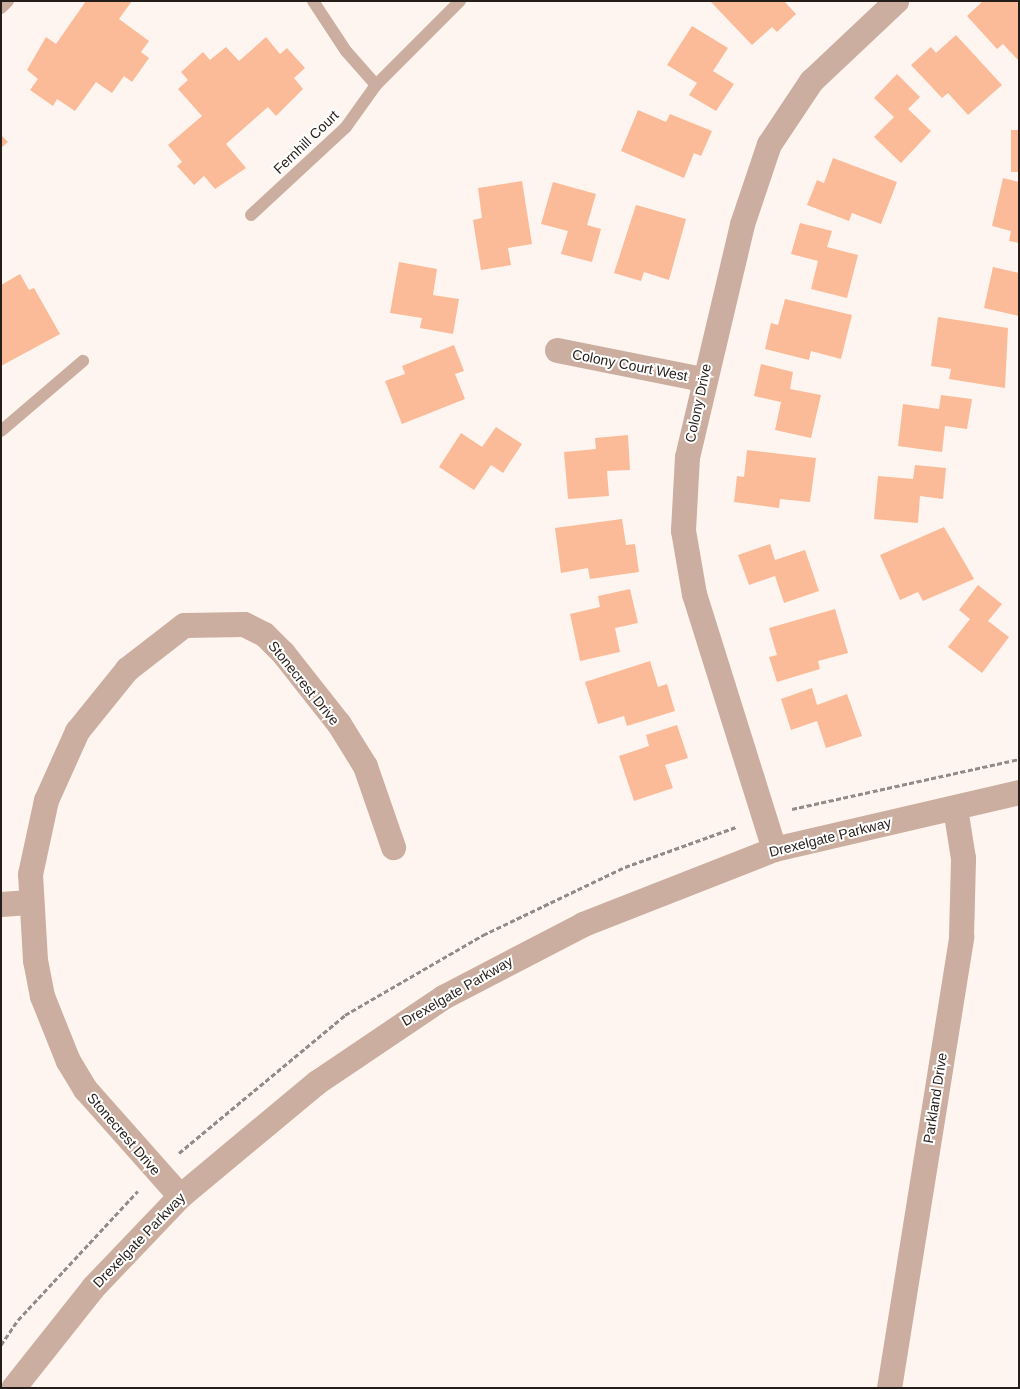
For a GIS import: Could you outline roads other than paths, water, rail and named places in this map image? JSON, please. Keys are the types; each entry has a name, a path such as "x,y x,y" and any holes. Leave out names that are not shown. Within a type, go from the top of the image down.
{"street":[{"name":"Colony Drive","path":"774,849 712,657 686,554 686,467 702,379 752,185 769,144 811,81 896,1"},
{"name":"Colony Court West","path":"557,350 702,379"},
{"name":"Stonecrest Drive","path":"180,1196 100,1110 68,1061 42,996 29,902 30,874 46,800 77,730 127,669 184,625 244,624 264,634 283,653 365,766 394,847"},
{"name":"Drexelgate Parkway","path":"13,1388 93,1287 180,1196 317,1082 443,997 583,924 774,849 1019,792"},
{"name":"Parkland Drive","path":"889,1388 961,936 963,858 955,808"},
{"path":"1,904 29,902"}],"lane":[{"path":"1,8 8,1"},
{"path":"312,1 346,51 376,85"},
{"name":"Fernhill Court","path":"251,215 346,127 376,85 460,1"},
{"path":"1,431 83,360"}]}
